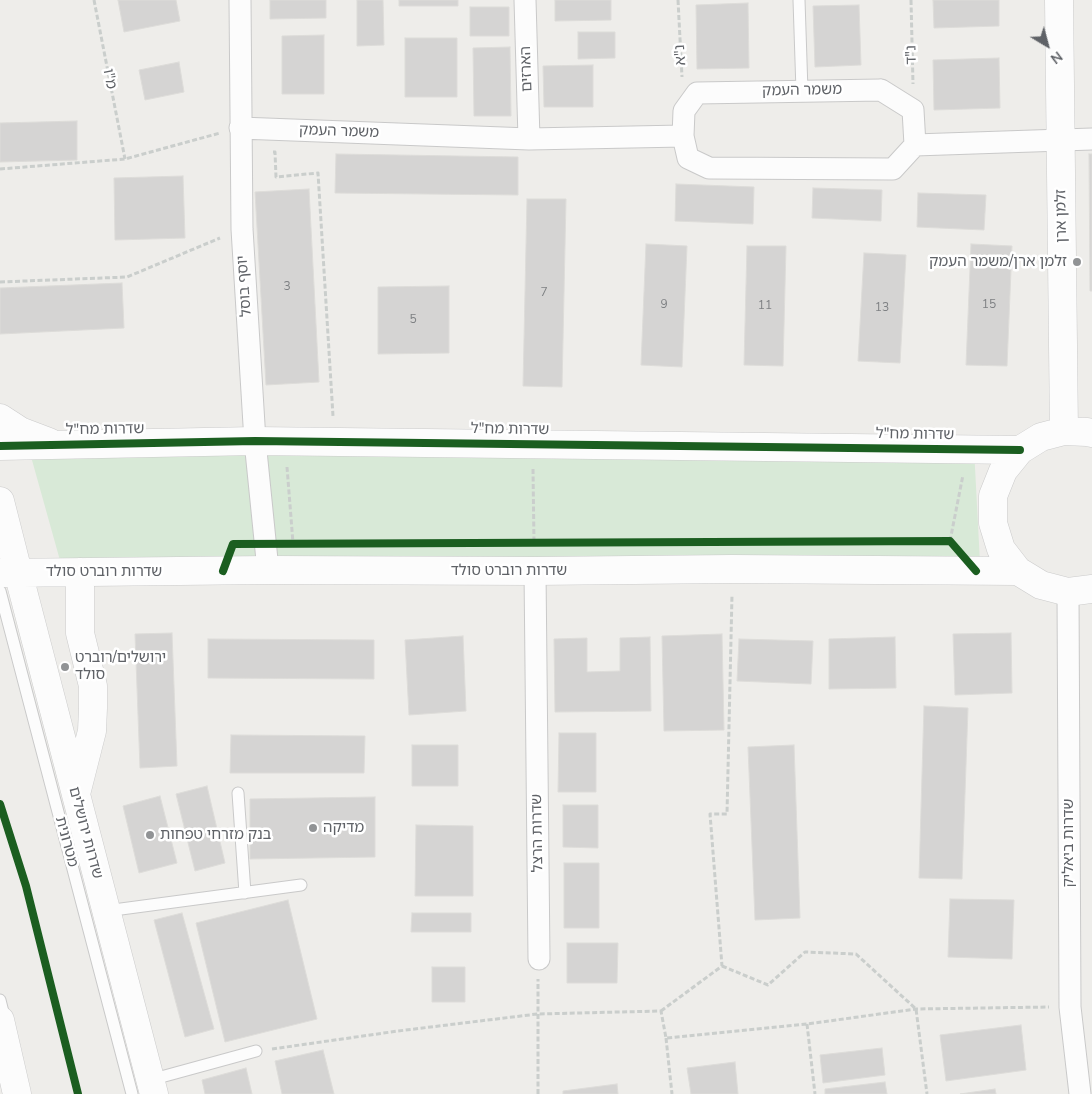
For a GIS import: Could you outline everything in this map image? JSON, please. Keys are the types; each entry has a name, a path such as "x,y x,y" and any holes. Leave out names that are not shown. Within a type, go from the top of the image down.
{"street":[{"name":"יוסף בוסל","path":"240,0 242,228 255,441 268,570"},
{"name":"הארזים","path":"525,0 529,139"},
{"name":"זלמן ארן","path":"1059,0 1064,431"},
{"name":"משמר העמק","path":"684,111 697,93 881,90 913,110"},
{"path":"684,111 683,136 688,158 709,168 893,169 914,145 913,110"},
{"name":"משמר העמק","path":"240,128 529,139 683,136"},
{"path":"914,145 1092,139"},
{"path":"0,418 20,431 58,445"},
{"path":"1080,590 1041,585 1018,571 1001,549 993,523 993,496 1003,471 1020,450 1041,437 1064,431 1092,433"},
{"name":"שדרות מח\"ל","path":"0,446 285,441 1020,450"},
{"name":"שדרות ירושלים","path":"0,501 6,579 76,796 106,911 145,1089"},
{"name":"שדרות רוברט סולד","path":"6,579 80,572 268,570 535,571 732,569 1018,571"},
{"name":"שדרות הרצל","path":"535,571 539,959"},
{"path":"76,796 92,731 93,708 92,686 80,633 80,572"},
{"name":"שדרות ביאליק","path":"1080,590 1070,1007 1080,1094"},
{"path":"0,1020 18,1094"}],"lane":[{"path":"799,0 802,91"},
{"name":"מטרונית","path":"6,579 145,1089"},
{"path":"238,793 245,892"},
{"path":"106,911 302,885"},
{"path":"0,1000 25,1094"},
{"path":"145,1089 256,1051"}],"path":[{"path":"0,169 124,159 240,128"},
{"path":"241,156 275,152 276,177 318,173 334,442"},
{"path":"0,282 127,277 242,228"},
{"path":"285,441 293,543"},
{"path":"533,444 535,571"},
{"path":"950,541 968,450"},
{"path":"722,966 710,814 727,814 732,569"},
{"path":"722,966 768,985 805,952 856,954 916,1009 927,1094"},
{"path":"538,1094 539,959"},
{"path":"256,1051 538,1014 661,1011 722,966"},
{"path":"666,1038 807,1024 916,1009 1070,1007"},
{"path":"661,1011 672,1094"},
{"path":"807,1024 815,1094"}],"green space":[{"path":"974,448 980,563 277,559 265,450"},
{"path":"248,450 256,560 61,564 30,453"}],"building":[{"path":"118,0 176,0 180,21 124,32"},
{"path":"270,0 326,0 326,18 270,19"},
{"path":"357,0 383,0 384,45 357,46"},
{"path":"399,0 458,0 458,6 399,6"},
{"path":"555,0 611,0 611,20 555,21"},
{"path":"933,0 999,0 999,26 934,28"},
{"path":"748,3 749,68 697,69 696,5"},
{"path":"859,5 861,65 815,67 813,6"},
{"path":"470,7 509,7 509,36 470,36"},
{"path":"578,32 615,32 615,58 578,59"},
{"path":"324,35 324,94 282,94 282,36"},
{"path":"405,38 457,38 457,97 405,97"},
{"path":"510,47 511,116 474,116 473,48"},
{"path":"999,58 1000,108 934,110 933,60"},
{"path":"179,62 184,92 145,100 139,70"},
{"path":"593,65 593,107 544,107 543,66"},
{"path":"77,121 77,160 0,162 0,123"},
{"path":"336,154 518,157 518,195 335,193"},
{"path":"1089,154 1092,154 1092,291 1090,291"},
{"path":"183,176 185,238 115,240 114,178"},
{"path":"676,184 754,187 753,224 675,221"},
{"path":"813,188 882,190 881,221 812,218"},
{"path":"309,189 319,382 266,385 255,192"},
{"path":"918,193 986,195 984,230 917,227"},
{"path":"527,199 566,199 562,387 523,386"},
{"path":"646,244 687,246 682,367 641,365"},
{"path":"971,244 1012,246 1007,366 966,365"},
{"path":"747,246 786,246 783,366 744,365"},
{"path":"864,253 906,255 900,363 858,361"},
{"path":"122,283 124,328 0,334 0,288"},
{"path":"449,286 449,353 378,354 378,287"},
{"path":"172,633 177,766 140,768 135,634"},
{"path":"1011,633 1012,693 955,695 953,634"},
{"path":"722,634 724,730 664,731 662,636"},
{"path":"463,636 466,711 409,715 405,640"},
{"path":"650,637 651,711 555,712 554,639 587,638 587,672 620,671 620,638"},
{"path":"895,637 896,688 829,689 829,639"},
{"path":"208,639 374,640 374,679 208,678"},
{"path":"739,639 813,641 811,684 737,681"},
{"path":"924,706 968,708 962,879 919,878"},
{"path":"559,733 596,733 596,792 558,792"},
{"path":"231,735 365,736 364,773 230,773"},
{"path":"412,745 458,745 458,786 412,786"},
{"path":"794,745 800,918 755,920 748,747"},
{"path":"207,786 225,863 195,871 176,794"},
{"name":"בנק מזרחי טפחות","path":"160,796 177,863 139,873 123,806"},
{"name":"מדיקה","path":"375,797 375,857 250,859 250,799"},
{"path":"563,805 598,805 598,848 563,847"},
{"path":"416,825 473,826 473,896 415,896"},
{"path":"564,863 599,863 599,928 564,928"},
{"path":"950,899 1014,900 1012,959 948,957"},
{"path":"288,900 317,1019 225,1042 196,923"},
{"path":"182,913 214,1029 185,1037 154,920"},
{"path":"412,913 471,913 471,932 411,932"},
{"path":"567,943 618,943 617,983 567,983"},
{"path":"432,967 465,967 465,1002 432,1002"},
{"path":"1021,1025 1026,1070 946,1081 940,1035"},
{"path":"882,1048 885,1075 823,1083 820,1055"},
{"path":"323,1050 334,1094 282,1094 275,1061"},
{"path":"735,1062 738,1094 691,1094 687,1068"},
{"path":"246,1068 252,1094 205,1094 202,1080"},
{"path":"885,1082 887,1094 825,1094 825,1089"},
{"path":"617,1084 618,1094 563,1094 563,1091"},
{"path":"995,1089 996,1094 960,1094"}],"cycle path":[{"path":"0,446 255,441 1020,450"},
{"path":"223,571 233,544 950,541 976,571"},
{"path":"0,804 26,886 78,1094"}],"place":[{"name":"זלמן ארן/משמר העמק","path":"1077,262"},
{"name":"ירושלים/רוברט סולד","path":"65,667"},
{"name":"מדיקה","path":"313,828"},
{"name":"בנק מזרחי טפחות","path":"150,835"}]}
